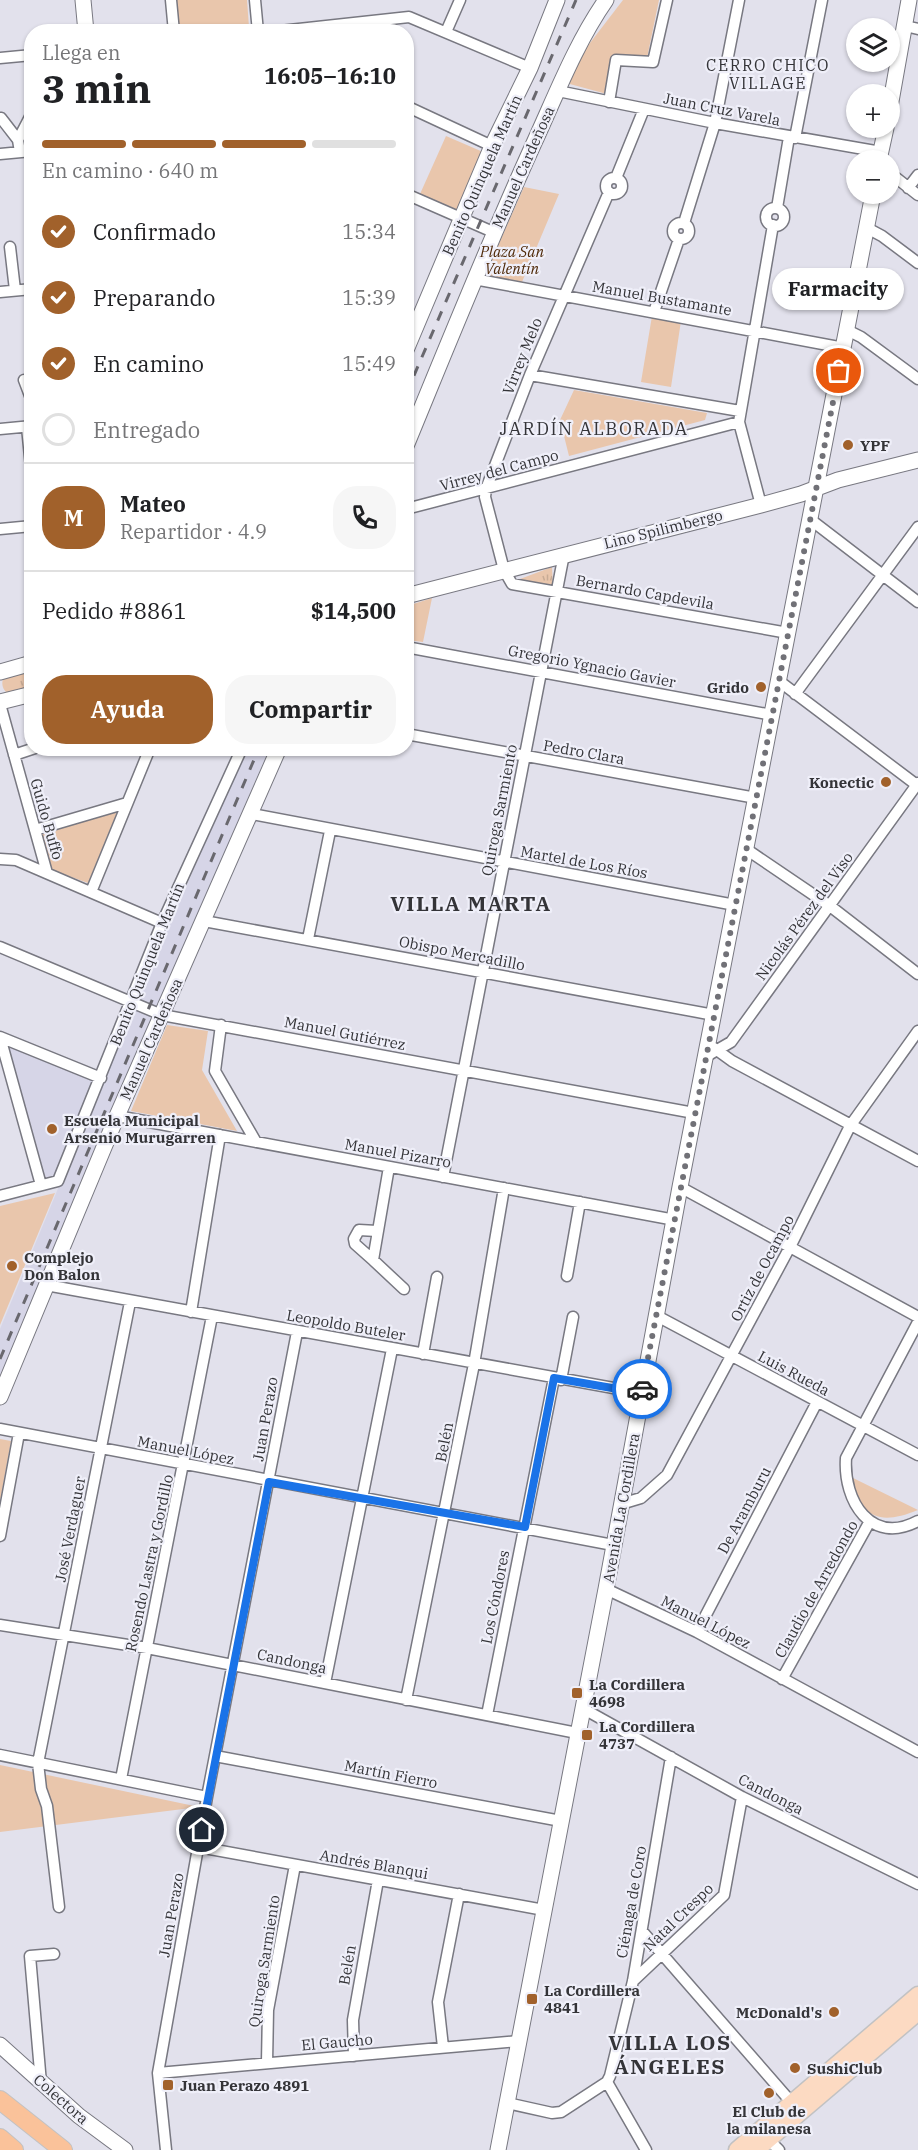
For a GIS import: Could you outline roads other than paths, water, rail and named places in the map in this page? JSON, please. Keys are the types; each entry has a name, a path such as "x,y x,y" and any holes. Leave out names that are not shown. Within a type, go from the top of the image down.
{"highway":[{"path":"0,2100 63,2150"},
{"path":"0,2138 14,2150"}],"main road":[{"path":"83,0 85,24"},
{"name":"Benito Quinquela Martín","path":"414,331 492,146 530,68 556,0"},
{"name":"Manuel Cardeñosa","path":"414,426 493,232 574,57 606,0"},
{"name":"Manuel Cardeñosa","path":"574,57 594,27 618,0"},
{"path":"896,84 911,27 909,0"},
{"name":"Avenida La Cordillera","path":"498,2150 606,1589 694,1113 710,1050 714,1015 871,204"},
{"name":"Lino Spilimbergo","path":"414,594 761,505 838,480 918,460"},
{"path":"0,672 24,665"},
{"path":"0,703 24,696"},
{"name":"Manuel Cardeñosa","path":"0,1397 117,1116 276,756"},
{"path":"737,2150 918,1995"},
{"path":"889,2019 915,2016"},
{"path":"768,2146 915,2016"},
{"name":"Colectora","path":"0,2045 79,2116 125,2150"}],"street":[{"path":"171,0 173,24"},
{"path":"255,0 257,24"},
{"path":"446,33 460,0"},
{"path":"609,102 613,63 616,60 653,62 667,0"},
{"path":"654,312 679,239 687,238 690,233 684,223 715,123 739,0"},
{"path":"761,505 739,417 773,225 768,222 766,215 769,210 777,208 822,0"},
{"path":"342,24 404,17 530,68"},
{"path":"0,58 24,56"},
{"name":"Juan Cruz Varela","path":"558,91 852,150"},
{"path":"414,110 492,146"},
{"name":"Virrey Melo","path":"504,570 485,497 486,489 530,375 609,192 606,186 607,181 616,178 644,110"},
{"path":"1,118 24,148"},
{"path":"18,140 24,128"},
{"path":"0,154 24,151"},
{"path":"908,188 918,174"},
{"path":"900,181 918,195"},
{"path":"414,198 493,232"},
{"path":"867,228 882,236 918,263"},
{"path":"10,247 15,290"},
{"name":"Manuel Bustamante","path":"474,279 844,348"},
{"path":"0,292 24,289"},
{"path":"847,330 861,337 918,380"},
{"path":"530,375 739,417"},
{"name":"Virrey del Campo","path":"414,508 739,417"},
{"path":"0,429 24,427"},
{"path":"811,520 918,602"},
{"path":"0,529 24,526"},
{"path":"795,694 918,527"},
{"name":"Quiroga Sarmiento","path":"443,1177 564,554"},
{"name":"Bernardo Capdevila","path":"504,570 512,584 788,633"},
{"name":"Gregorio Ygnacio Gavier","path":"414,648 772,715"},
{"path":"779,681 918,785"},
{"name":"Guido Buffo","path":"0,703 47,873"},
{"name":"Pedro Clara","path":"414,736 756,798"},
{"path":"14,754 24,751"},
{"path":"91,892 147,756"},
{"name":"Benito Quinquela Martín","path":"41,1185 58,1181 162,923 238,756"},
{"name":"Nicolás Pérez del Viso","path":"710,1050 731,1042 918,785"},
{"path":"35,830 127,803"},
{"name":"Martel de Los Ríos","path":"252,814 330,831 735,905"},
{"path":"308,939 330,831"},
{"path":"746,849 830,906 918,974"},
{"path":"0,859 16,860 162,923"},
{"name":"Obispo Mercadillo","path":"204,921 714,1015"},
{"name":"Manuel Gutiérrez","path":"0,947 131,1000 162,1015 694,1113"},
{"path":"221,1025 214,1071 256,1142"},
{"name":"Ortiz de Ocampo","path":"621,1504 648,1494 667,1475 791,1245 850,1126 918,1031"},
{"path":"0,1037 100,1078"},
{"path":"0,1037 41,1185 0,1196"},
{"path":"710,1050 918,1161"},
{"name":"Manuel Pizarro","path":"117,1116 675,1220"},
{"path":"191,1312 220,1135"},
{"path":"374,1260 389,1167"},
{"path":"680,1187 791,1245 918,1317"},
{"name":"Belén","path":"406,1700 474,1364 504,1188"},
{"path":"567,1276 580,1202"},
{"path":"377,1231 359,1230 354,1239 355,1244 404,1289"},
{"path":"423,1354 437,1277"},
{"name":"Leopoldo Buteler","path":"46,1285 641,1393"},
{"name":"José Verdaguer","path":"38,1763 130,1302"},
{"name":"Rosendo Lastra y Gordillo","path":"121,1779 185,1465 212,1316"},
{"name":"Luis Rueda","path":"657,1316 918,1455"},
{"name":"Los Cóndores","path":"487,1715 525,1527 573,1317"},
{"name":"Claudio de Arredondo","path":"782,1679 870,1521 856,1508 848,1494 845,1473 846,1458 918,1322"},
{"name":"Juan Perazo","path":"166,2150 158,2073 207,1797 297,1332"},
{"path":"325,1683 392,1349"},
{"name":"De Aramburu","path":"697,1632 817,1402"},
{"name":"Manuel López","path":"0,1429 269,1482 525,1527 613,1545"},
{"path":"0,1536 19,1433"},
{"path":"870,1521 895,1527 918,1521"},
{"name":"Manuel López","path":"606,1589 697,1632 918,1752"},
{"name":"Candonga","path":"0,1625 233,1664 578,1733"},
{"name":"Candonga","path":"582,1708 742,1797 918,1884"},
{"path":"0,1755 207,1797"},
{"name":"Martín Fierro","path":"215,1756 561,1821"},
{"name":"Ciénaga de Coro","path":"607,2082 633,1981 671,1757"},
{"path":"38,1763 47,1806 59,1907"},
{"name":"Natal Crespo","path":"633,1981 724,1895 742,1797"},
{"name":"Andrés Blanqui","path":"199,1846 544,1910"},
{"name":"Quiroga Sarmiento","path":"267,2063 268,2010 295,1865"},
{"name":"Belén","path":"354,2056 352,2020 378,1880"},
{"path":"443,2047 438,2002 459,1894"},
{"path":"642,1931 664,1952 792,2103"},
{"path":"41,2082 30,1956 54,1954"},
{"name":"El Gaucho","path":"158,2073 519,2040"},
{"path":"507,2103 557,2113 607,2082 646,2150"}],"railway":[{"path":"414,375 576,0"},
{"path":"0,1359 256,756"}],"place":[{"name":"Farmacity","path":"839,371"},
{"name":"YPF","path":"848,445"},
{"name":"Grido","path":"761,687"},
{"name":"Konectic","path":"886,782"},
{"name":"Escuela Municipal Arsenio Murugarren","path":"52,1129"},
{"name":"Complejo Don Balon","path":"12,1266"},
{"name":"La Cordillera 4698","path":"577,1693"},
{"name":"La Cordillera 4737","path":"587,1735"},
{"name":"La Cordillera 4841","path":"532,1999"},
{"name":"McDonald's","path":"834,2012"},
{"name":"SushiClub","path":"795,2068"},
{"name":"Juan Perazo 4891","path":"168,2085"},
{"name":"El Club de la milanesa","path":"769,2093"}],"district":[{"name":"CERRO CHICO VILLAGE","path":"768,74"},
{"name":"JARDÍN ALBORADA","path":"594,428"},
{"name":"VILLA MARTA","path":"471,903"},
{"name":"VILLA LOS ÁNGELES","path":"670,2054"}],"park label":[{"name":"Plaza San Valentín","path":"512,260"}]}
